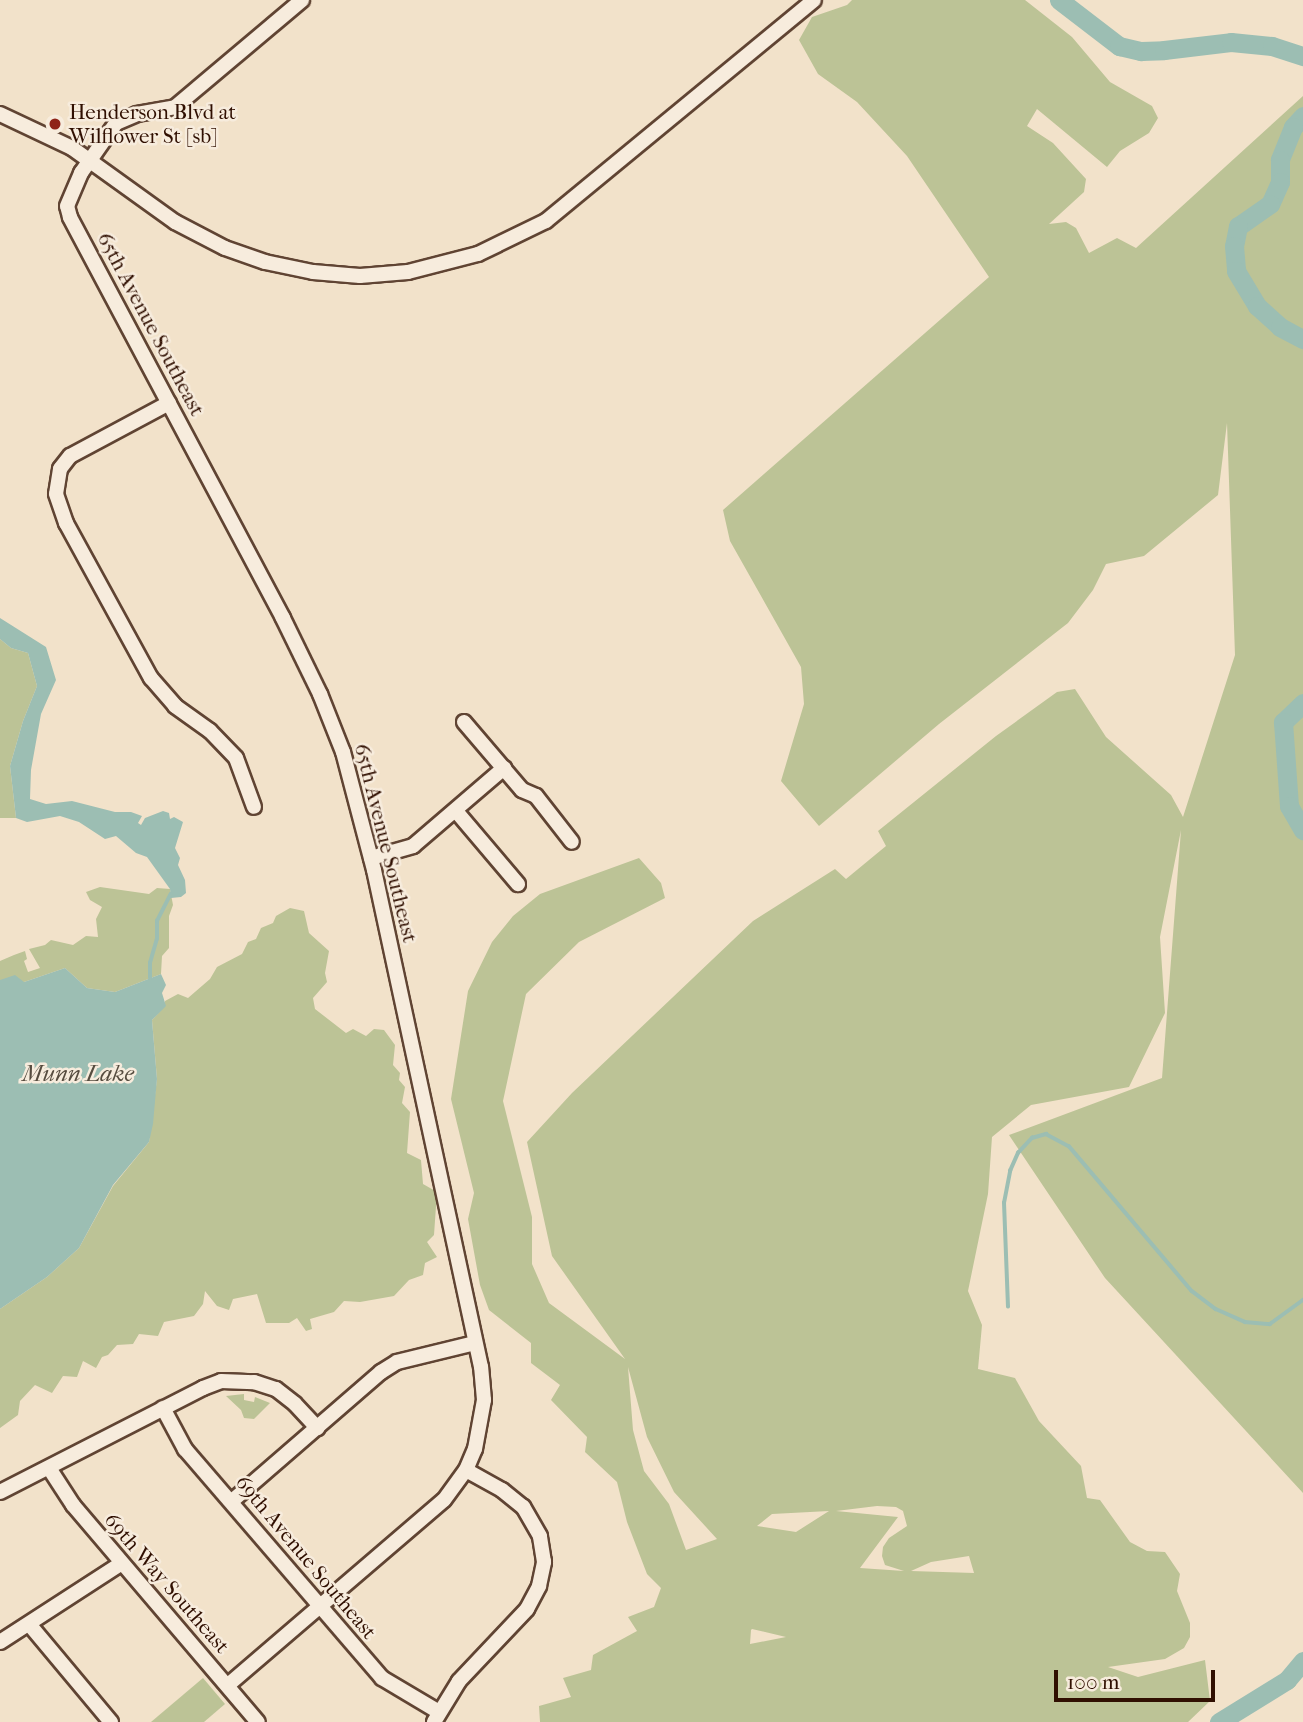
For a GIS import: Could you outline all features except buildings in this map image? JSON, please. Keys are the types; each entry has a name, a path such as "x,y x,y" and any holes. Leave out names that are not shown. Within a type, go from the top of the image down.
{"street":[{"name":"65th Avenue Southeast","path":"228,1685 430,1513 466,1470 480,1433 484,1400 475,1343 371,858 343,752 326,707 283,618 70,217 67,206 90,158 116,123 137,114 175,107 302,0"},
{"path":"0,114 38,130 90,158 186,228 225,248 265,262 336,275 384,275 431,268 501,245 546,221 814,0"},
{"path":"169,403 70,456 60,469 56,494 66,523 151,678 175,706 210,731 236,758 254,807"},
{"path":"464,722 522,790 536,796 572,842"},
{"path":"371,858 413,846 504,768"},
{"path":"456,811 518,884"},
{"path":"232,1501 397,1362 475,1343"},
{"path":"0,1492 221,1381 254,1382 286,1396 317,1428"},
{"name":"69th Avenue Southeast","path":"163,1408 185,1448 382,1678 436,1717"},
{"name":"69th Way Southeast","path":"49,1468 73,1505 258,1722"},
{"path":"436,1717 468,1671 527,1609 538,1586 544,1562 540,1536 523,1507 502,1490 466,1470"},
{"path":"0,1642 122,1563"},
{"path":"29,1624 111,1722"}],"green space":[{"path":"852,0 1025,0 1072,37 1110,82 1152,106 1158,118 1149,133 1120,151 1107,167 1037,109 1027,126 1053,143 1086,179 1084,192 1049,224 1066,222 1076,228 1089,253 1117,238 1136,248 1303,96 1303,1493 1105,1278 1009,1135 1162,1078 1181,830 1160,937 1165,1013 1129,1087 1031,1105 992,1137 988,1194 968,1291 982,1325 978,1369 1015,1378 1039,1421 1081,1466 1087,1498 1100,1500 1130,1542 1147,1551 1165,1552 1180,1574 1177,1591 1190,1623 1190,1637 1184,1648 1165,1659 1108,1667 1138,1677 1205,1660 1210,1701 1188,1722 540,1722 539,1706 571,1697 563,1678 591,1670 593,1655 637,1631 628,1617 654,1607 661,1588 647,1574 627,1522 617,1482 585,1452 587,1437 551,1400 560,1385 531,1363 531,1343 489,1310 480,1285 468,1219 474,1193 451,1099 468,991 492,942 513,916 540,894 639,858 661,883 665,898 579,942 526,994 503,1101 532,1217 532,1264 549,1303 625,1359 552,1256 527,1142 572,1093 753,921 835,869 846,879 886,846 878,831 996,736 1057,692 1075,689 1106,737 1171,795 1183,817 1235,655 1227,423 1218,495 1144,556 1106,564 1093,590 1068,623 939,724 819,826 781,781 804,704 801,667 730,541 723,510 989,277 907,156 857,102 818,74 799,40 812,17 847,5","holes":["628,1367 647,1437 674,1492 717,1539 686,1550 669,1504 644,1471 633,1430","877,1506 896,1507 903,1511 907,1526 889,1538 883,1547 882,1556 885,1565 904,1571 860,1568 898,1517 836,1511","829,1511 796,1532 757,1526 772,1514","969,1556 974,1573 911,1571 931,1562","752,1629 786,1637 750,1644"]},
{"path":"0,639 11,648 28,653 37,686 10,766 16,818 0,818"},
{"path":"100,887 149,894 157,888 170,889 173,905 169,916 169,948 162,956 161,974 115,992 87,988 65,968 24,982 0,980 0,961 25,951 27,959 24,961 28,972 40,968 29,949 45,945 51,940 73,945 86,936 98,937 96,919 102,907 90,900 86,892"},
{"path":"290,908 304,911 309,933 329,951 325,973 327,982 313,998 315,1009 346,1033 353,1029 366,1036 374,1029 384,1030 395,1045 393,1065 400,1073 399,1080 405,1087 402,1103 410,1112 407,1153 421,1160 423,1184 437,1192 434,1235 427,1242 437,1257 425,1263 423,1275 409,1280 394,1296 360,1302 344,1301 334,1312 310,1319 312,1329 306,1331 297,1318 289,1323 266,1323 257,1294 233,1299 229,1310 217,1306 205,1291 203,1304 194,1316 164,1322 158,1336 139,1334 133,1344 117,1345 108,1355 102,1357 96,1368 83,1361 77,1377 63,1376 52,1393 35,1385 20,1401 18,1415 0,1428 0,1309 47,1277 79,1248 113,1186 149,1142 157,1079 152,1020 165,1006 165,1001 178,994 188,998 210,979 217,967 242,954 248,942 256,939 261,928 273,923 276,916"},
{"path":"244,1394 244,1400 254,1402 255,1397 270,1403 254,1419 244,1418 241,1410 226,1396"},
{"path":"203,1678 225,1704 204,1722 151,1722"}],"water":[{"path":"0,618 46,647 56,680 41,714 31,770 30,799 46,804 72,801 115,812 131,812 142,816 138,823 141,825 145,818 163,811 169,813 170,819 174,817 183,822 175,848 180,858 178,865 185,880 186,893 181,897 171,898 170,889 147,857 136,853 116,836 105,839 79,822 60,816 27,822 16,818 10,766 37,686 28,653 11,648 0,639"},
{"name":"Munn Lake","path":"65,968 87,988 115,992 161,974 166,985 162,993 166,1006 152,1020 157,1079 153,1124 149,1142 113,1185 79,1248 47,1277 0,1309 0,980 15,975 24,982"}],"waterway":[{"path":"1059,0 1119,46 1141,51 1231,42 1272,46 1303,56"},
{"path":"1303,116 1293,127 1280,160 1280,182 1270,204 1238,226 1234,246 1236,271 1257,306 1280,327 1303,339"},
{"path":"1303,703 1283,722 1289,806 1303,830"},
{"path":"150,978 150,963 157,939 157,921 171,894"},
{"path":"1008,1307 1004,1203 1010,1171 1018,1153 1032,1138 1046,1134 1069,1146 1192,1291 1216,1309 1245,1322 1270,1324 1303,1300"},
{"path":"1219,1722 1287,1680 1303,1661"}],"place":[{"name":"Henderson Blvd at Wilflower St [sb]","path":"55,124"}]}
